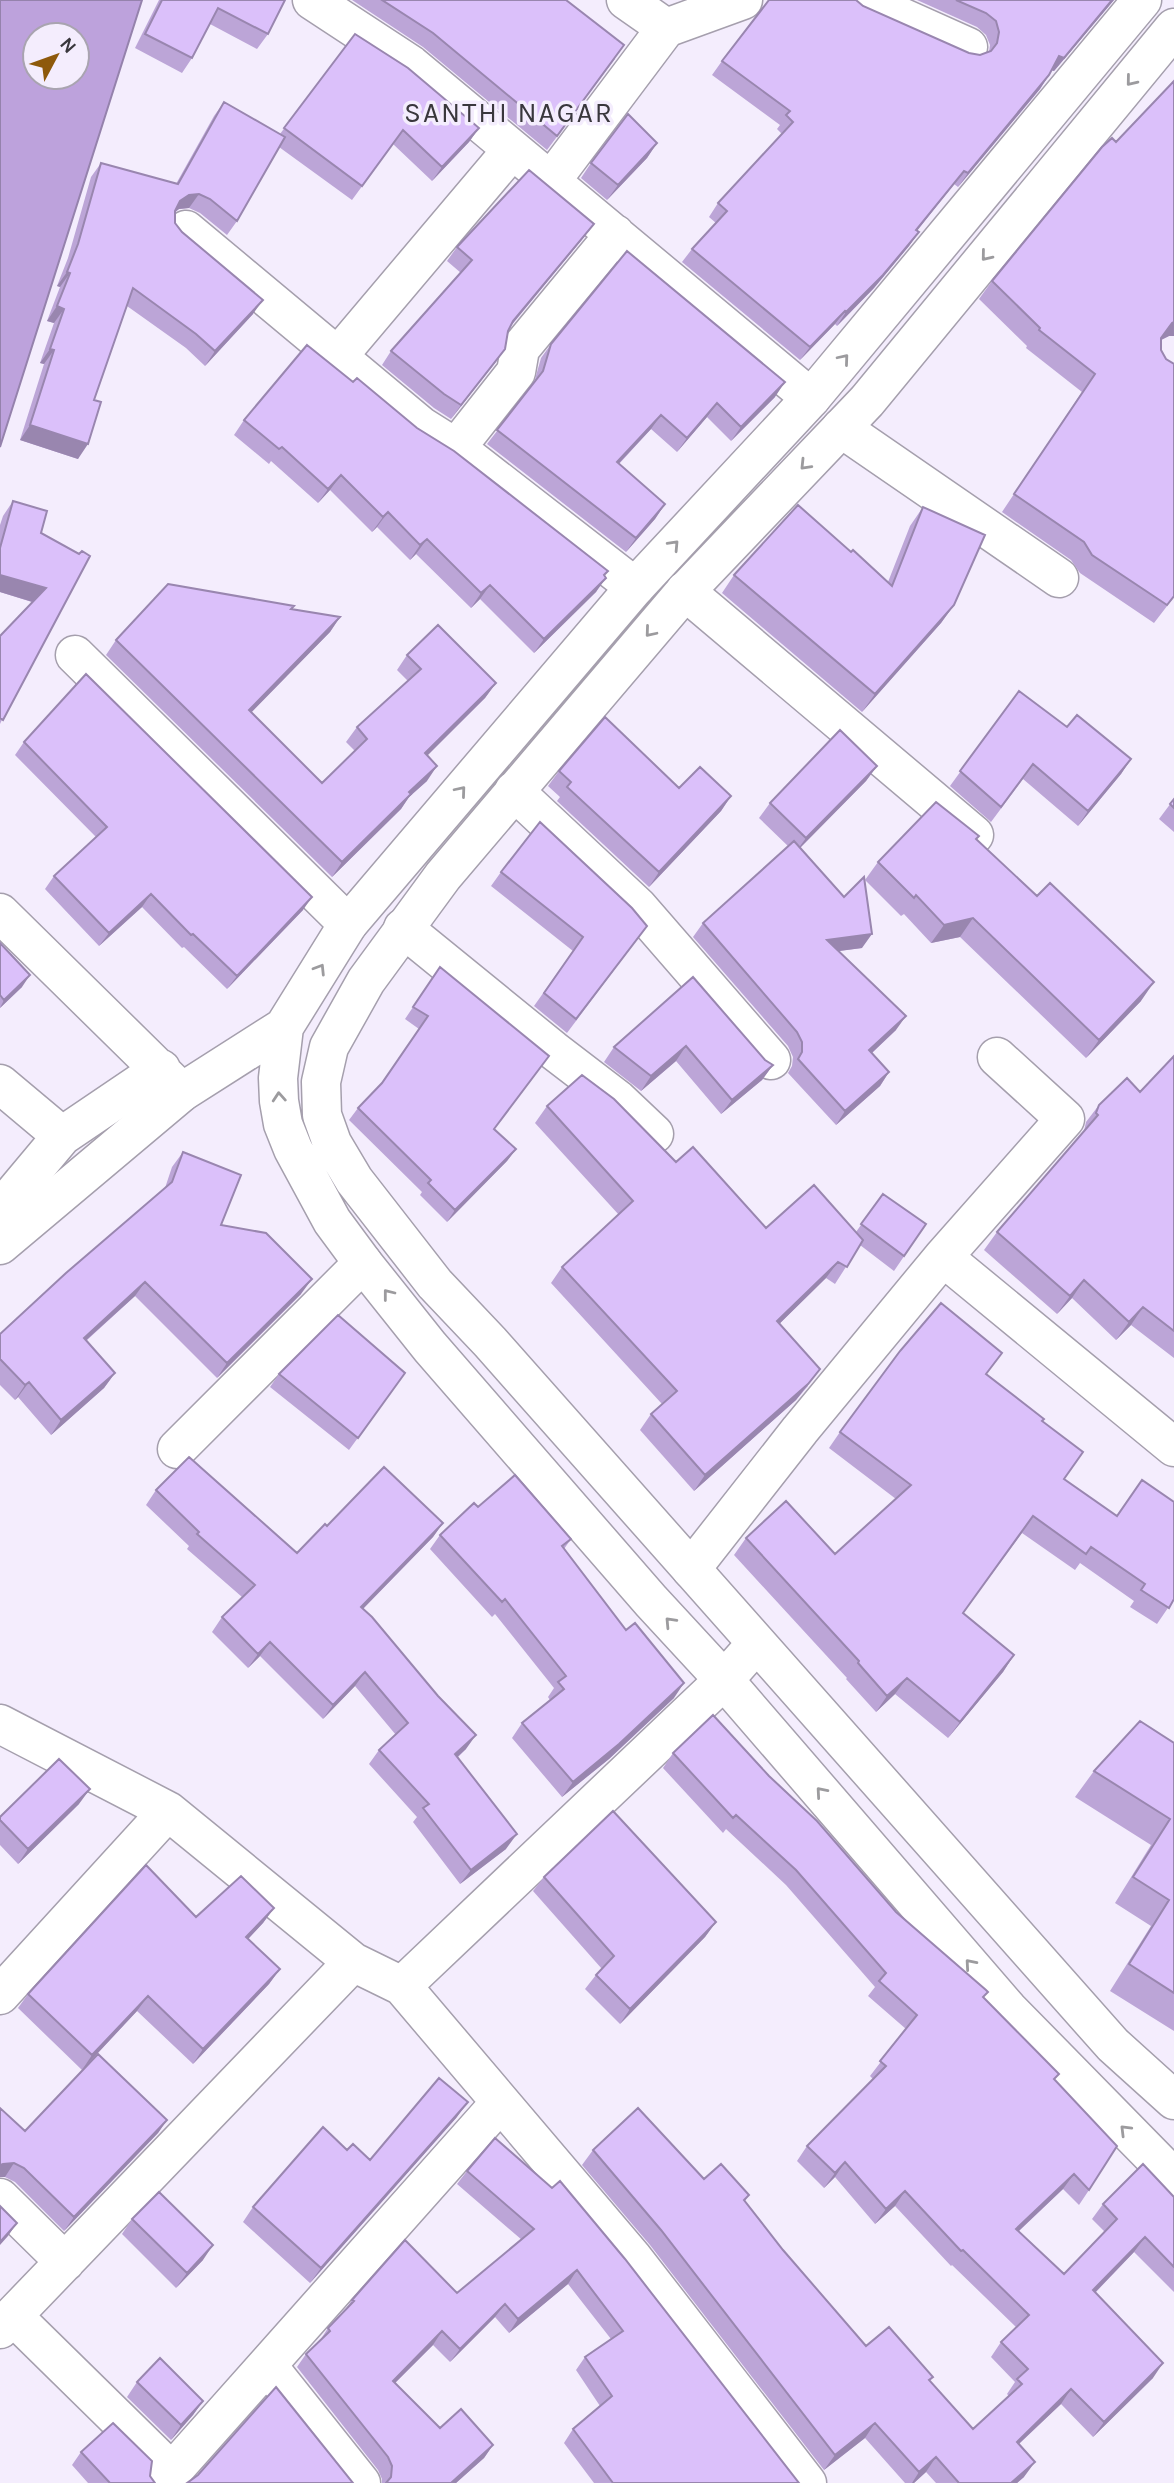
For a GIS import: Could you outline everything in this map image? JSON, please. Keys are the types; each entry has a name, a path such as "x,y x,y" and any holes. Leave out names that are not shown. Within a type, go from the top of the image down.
{"street":[{"path":"312,0 411,65 811,398"},
{"path":"626,0 666,28"},
{"path":"1142,0 811,398 635,587 348,924 284,1027 278,1079 283,1124 293,1149 332,1221 430,1348 651,1601 724,1680 1008,2009 1174,2178"},
{"path":"551,181 666,28 738,1"},
{"path":"870,2 968,47"},
{"path":"1174,28 867,401 685,591 443,876 366,981 329,1047 321,1082 322,1115 332,1143 354,1180 435,1284 1113,2045 1174,2100"},
{"path":"338,356 512,150"},
{"path":"186,230 421,426 456,448 635,587"},
{"path":"456,448 516,372 520,349 615,234"},
{"path":"841,428 1059,579"},
{"path":"685,591 974,835"},
{"path":"75,655 348,924"},
{"path":"514,791 638,908 771,1060"},
{"path":"0,913 171,1081"},
{"path":"403,928 617,1099 654,1134"},
{"path":"0,1210 62,1136 284,1027 338,1031"},
{"path":"691,1569 800,1430 943,1257 1065,1119 997,1057"},
{"path":"0,1245 171,1081"},
{"path":"0,1084 62,1136"},
{"path":"943,1257 1174,1447"},
{"path":"177,1448 363,1263"},
{"path":"402,1986 724,1680 756,1644"},
{"path":"5,1735 168,1811 353,1962 402,1986 632,2258 799,2480"},
{"path":"0,1995 168,1811"},
{"path":"353,1962 6,2322 167,2478 500,2103"},
{"path":"0,2199 65,2262"},
{"path":"267,2365 361,2483"}],"shaded area":[{"path":"0,0 142,0 0,447"}],"building":[{"path":"162,0 285,0 268,34 218,8 192,58 145,34"},
{"path":"382,0 566,0 624,45 557,136 433,33"},
{"path":"769,0 856,0 863,6 969,53 980,55 991,51 997,43 999,32 996,21 986,13 956,0 1112,0 1064,58 1059,56 1049,75 968,173 964,171 883,275 810,347 692,249 727,211 718,203 793,122 786,115 790,111 722,61"},
{"path":"355,34 408,68 479,128 442,167 403,130 362,186 284,128"},
{"path":"1174,81 1174,322 1161,338 1161,350 1166,359 1174,364 1174,596 1167,605 1092,555 1084,542 1014,494 1095,374 1039,330 1040,328 992,281 1102,147 1112,138 1116,142"},
{"path":"224,102 285,137 237,221 210,199 199,194 189,195 180,201 175,211 175,223 182,232 263,300 215,351 133,288 94,400 101,402 88,444 30,425 54,350 50,349 64,309 57,306 70,273 67,272 78,244 101,163 178,184"},
{"path":"628,114 657,143 618,185 591,163"},
{"path":"529,170 594,224 513,321 505,349 461,405 391,351 472,260 457,247"},
{"path":"627,251 785,382 741,427 717,403 687,438 661,415 617,462 665,504 636,538 497,430 543,371 551,344"},
{"path":"307,345 353,382 357,378 417,428 454,451 608,571 604,575 606,578 544,639 490,585 481,593 427,539 420,545 388,512 383,517 341,475 328,489 282,447 279,449 244,420"},
{"path":"13,501 47,511 41,533 79,554 82,551 90,556 3,720 0,718 0,636 46,588 0,575 0,548"},
{"path":"798,505 892,586 923,507 985,535 954,605 875,694 734,575"},
{"path":"168,584 294,606 291,609 340,617 249,710 322,783 367,739 357,727 421,669 407,655 438,625 496,683 425,753 437,766 342,862 116,640"},
{"path":"86,674 312,897 237,976 151,894 109,933 54,876 107,827 24,742"},
{"path":"1019,691 1067,727 1077,715 1131,759 1088,811 1033,764 1001,807 960,771"},
{"path":"605,717 679,788 700,767 731,796 659,872 567,787 571,782 559,771"},
{"path":"840,730 877,766 806,838 770,803"},
{"path":"936,802 979,836 976,839 1037,896 1050,883 1154,982 1099,1040 973,918 944,925 916,895 914,898 878,862"},
{"path":"540,822 632,908 647,926 576,1019 544,993 583,937 501,872"},
{"path":"794,841 844,897 864,877 872,934 827,940 906,1016 869,1050 889,1072 845,1111 798,1059 802,1052 802,1042 797,1032 703,923"},
{"path":"0,943 30,975 4,1000 0,995"},
{"path":"440,967 549,1056 494,1129 516,1149 455,1210 428,1183 431,1180 358,1108 382,1083 428,1016 413,1007"},
{"path":"693,977 765,1060 773,1065 732,1100 686,1046 651,1076 614,1047"},
{"path":"1174,1056 1174,1331 1143,1307 1129,1322 1084,1280 1070,1296 997,1232 1098,1115 1096,1113 1099,1105 1127,1078 1140,1092"},
{"path":"582,1075 614,1099 676,1162 693,1147 766,1228 814,1185 863,1240 847,1267 838,1262 777,1321 820,1369 808,1384 705,1475 651,1414 677,1391 562,1267 633,1201 547,1106"},
{"path":"183,1152 241,1175 221,1225 266,1233 312,1279 227,1363 145,1282 84,1338 115,1373 61,1420 29,1382 25,1385 0,1359 0,1334 172,1182"},
{"path":"883,1194 926,1224 904,1256 861,1224"},
{"path":"941,1303 1002,1353 986,1374 1083,1452 1064,1479 1117,1516 1142,1480 1174,1502 1174,1599 1169,1608 1141,1590 1145,1584 1091,1547 1086,1554 1033,1516 963,1613 1014,1655 960,1722 907,1678 887,1696 859,1661 746,1538 786,1501 835,1554 911,1485 840,1432 900,1351"},
{"path":"338,1315 405,1373 358,1438 279,1374"},
{"path":"189,1457 297,1553 384,1467 443,1523 361,1607 438,1696 476,1735 455,1754 517,1834 471,1870 423,1808 429,1804 379,1750 408,1723 365,1672 333,1705 270,1642 258,1654 222,1617 255,1585 197,1534 199,1532 156,1490"},
{"path":"515,1475 571,1539 562,1546 626,1630 635,1623 684,1683 619,1744 573,1782 522,1723 564,1689 558,1682 566,1676 505,1599 502,1602 440,1535 474,1503 478,1507"},
{"path":"713,1715 769,1776 817,1821 896,1912 988,1992 983,1997 1059,2074 1054,2079 1117,2146 1089,2190 1074,2174 1016,2229 1064,2274 1117,2219 1103,2204 1143,2164 1174,2197 1174,2267 1145,2237 1093,2290 1163,2363 1104,2422 1071,2389 1017,2442 1035,2462 1011,2483 959,2483 936,2457 919,2472 875,2423 835,2455 661,2230 593,2150 638,2108 704,2179 721,2164 749,2195 744,2200 783,2250 866,2346 889,2327 933,2377 929,2380 973,2429 1022,2384 1017,2379 1028,2369 1001,2342 1029,2315 961,2251 905,2191 886,2209 845,2162 835,2173 807,2146 886,2066 880,2061 917,2015 879,1981 886,1973 796,1870 736,1815 733,1818 673,1753"},
{"path":"1140,1721 1174,1743 1174,1993 1129,1964 1169,1900 1133,1877 1170,1819 1094,1771"},
{"path":"59,1759 90,1789 28,1849 0,1817"},
{"path":"613,1811 716,1922 630,2009 596,1975 614,1956 544,1877"},
{"path":"146,1865 196,1917 241,1876 274,1908 246,1937 280,1969 203,2049 148,1996 92,2055 28,1994"},
{"path":"98,2054 167,2120 74,2217 24,2168 14,2163 0,2165 0,2108 25,2131"},
{"path":"439,2078 468,2102 321,2268 253,2207 323,2127 347,2150 353,2144 370,2160"},
{"path":"495,2138 552,2188 560,2181 625,2259 799,2483 613,2483 573,2429 612,2396 585,2357 623,2331 577,2270 518,2319 505,2304 460,2349 442,2331 393,2381 440,2428 461,2409 493,2445 451,2483 386,2483 391,2477 392,2466 388,2457 306,2354 330,2331 328,2328 405,2240 457,2293 534,2229 467,2171"},
{"path":"159,2192 213,2245 187,2273 132,2219"},
{"path":"0,2206 17,2223 0,2242"},
{"path":"160,2358 203,2401 181,2425 137,2382"},
{"path":"276,2387 353,2483 187,2483 198,2475"},
{"path":"113,2423 152,2461 150,2476 155,2483 110,2483 81,2452"}],"district":[{"name":"SANTHI NAGAR","path":"509,112"}]}
